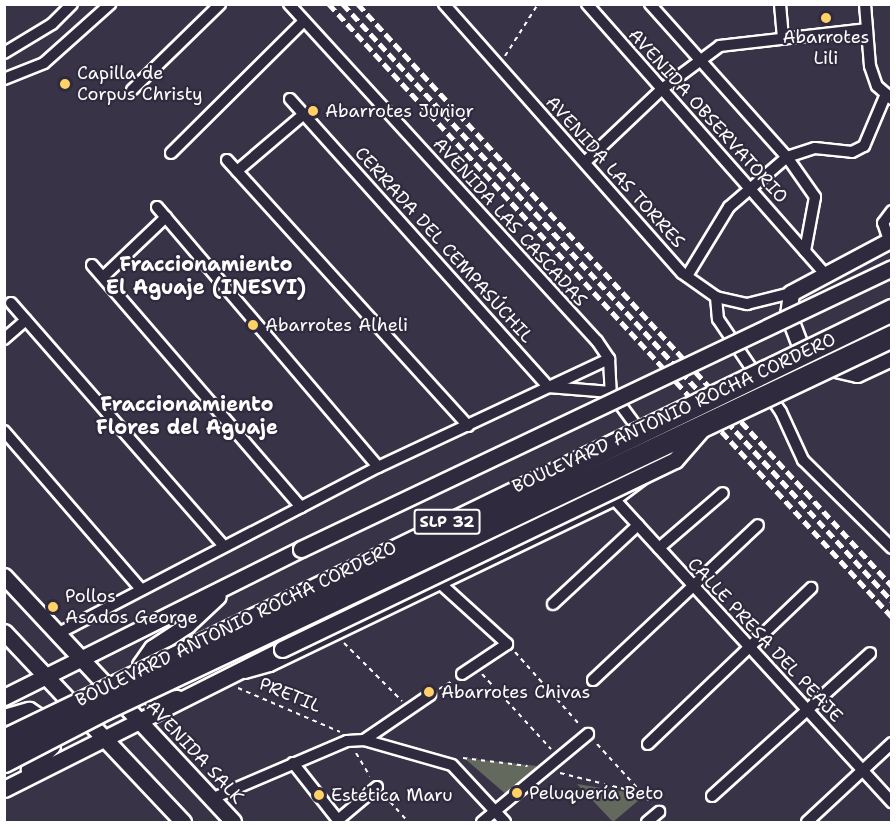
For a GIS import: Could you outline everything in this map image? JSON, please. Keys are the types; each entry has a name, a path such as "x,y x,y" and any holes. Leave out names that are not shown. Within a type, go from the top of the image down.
{"highway":[{"name":"BOULEVARD ANTONIO ROCHA CORDERO","path":"4,740 891,310"},
{"name":"BOULEVARD ANTONIO ROCHA CORDERO","path":"4,761 106,708 891,336"}],"main road":[{"path":"890,239 791,293 792,333 818,365 857,374 891,358"},
{"path":"4,697 301,549 891,268"},
{"path":"4,788 282,649 675,460 705,425"},
{"name":"AVENIDA SALK","path":"4,576 233,822"},
{"path":"191,694 157,700 148,695 139,675 140,665 152,648 187,625 229,585"},
{"path":"4,632 107,738 183,822"},
{"path":"4,717 21,710 37,712 49,723 53,738 43,759 4,788"}],"street":[{"path":"4,53 52,24 72,4"},
{"path":"4,79 44,63 110,4"},
{"path":"132,90 220,4"},
{"name":"AVENIDA LAS CASCADAS","path":"289,4 609,359"},
{"name":"AVENIDA LAS TORRES","path":"444,4 687,276 716,297 747,304 791,293"},
{"name":"AVENIDA OBSERVATORIO","path":"587,4 751,187 825,274"},
{"name":"AVENIDA OBSERVATORIO","path":"650,4 700,57 787,157 815,197 805,251"},
{"path":"780,4 783,37"},
{"path":"687,276 729,207 787,157 815,148 852,152 864,146 889,97 876,86 870,66 865,4"},
{"path":"171,153 304,21"},
{"path":"585,162 662,89 700,57 720,46 867,29"},
{"name":"CERRADA DEL CEMPASÚCHIL","path":"290,99 548,387"},
{"path":"237,171 304,114"},
{"path":"227,160 468,426"},
{"path":"157,207 378,467"},
{"path":"890,239 884,223 891,211"},
{"path":"103,278 166,217"},
{"path":"92,265 301,507"},
{"path":"716,297 718,320 781,412 803,460 891,548"},
{"path":"11,303 225,546"},
{"path":"4,339 26,320"},
{"path":"57,634 378,467 609,359 611,392 651,448 652,464 643,481 615,500 442,585 270,666 219,681"},
{"path":"548,387 611,392"},
{"path":"4,430 141,589"},
{"path":"659,548 723,493"},
{"name":"CALLE PRESA DEL PEAJE","path":"615,500 891,802"},
{"path":"553,604 638,525"},
{"path":"593,680 695,588 758,525"},
{"path":"442,585 507,644 462,674"},
{"path":"648,744 811,588"},
{"path":"712,796 870,653"},
{"path":"364,740 430,695"},
{"path":"482,822 588,734"},
{"path":"212,799 293,762 347,741 364,740 452,765 505,822"},
{"path":"807,822 891,743"},
{"path":"293,762 338,820 377,787"},
{"path":"647,822 659,812"}],"path":[{"path":"499,66 538,4"},
{"path":"335,634 410,709"},
{"path":"507,644 642,793"},
{"path":"474,665 559,758"},
{"path":"430,695 462,674"},
{"name":"PRETIL","path":"219,681 336,728 347,741"},
{"path":"401,814 408,822"}],"green space":[{"path":"464,758 537,766 508,796"},
{"path":"577,784 645,795 613,822"}],"railway":[{"path":"329,4 892,617"},
{"path":"343,4 892,601"},
{"path":"358,4 892,586"}],"place":[{"name":"Abarrotes Lili","path":"826,18"},
{"name":"Capilla de Corpus Christy","path":"65,84"},
{"name":"Abarrotes Junior","path":"313,111"},
{"name":"Abarrotes Alheli","path":"253,325"},
{"name":"Pollos Asados George","path":"53,607"},
{"name":"Abarrotes Chivas","path":"429,692"},
{"name":"Peluquería Beto","path":"517,793"},
{"name":"Estética Maru","path":"319,795"}],"district":[{"name":"Fraccionamiento El Aguaje (INESVI)","path":"206,276"},
{"name":"Fraccionamiento Flores del Aguaje","path":"187,416"}]}
